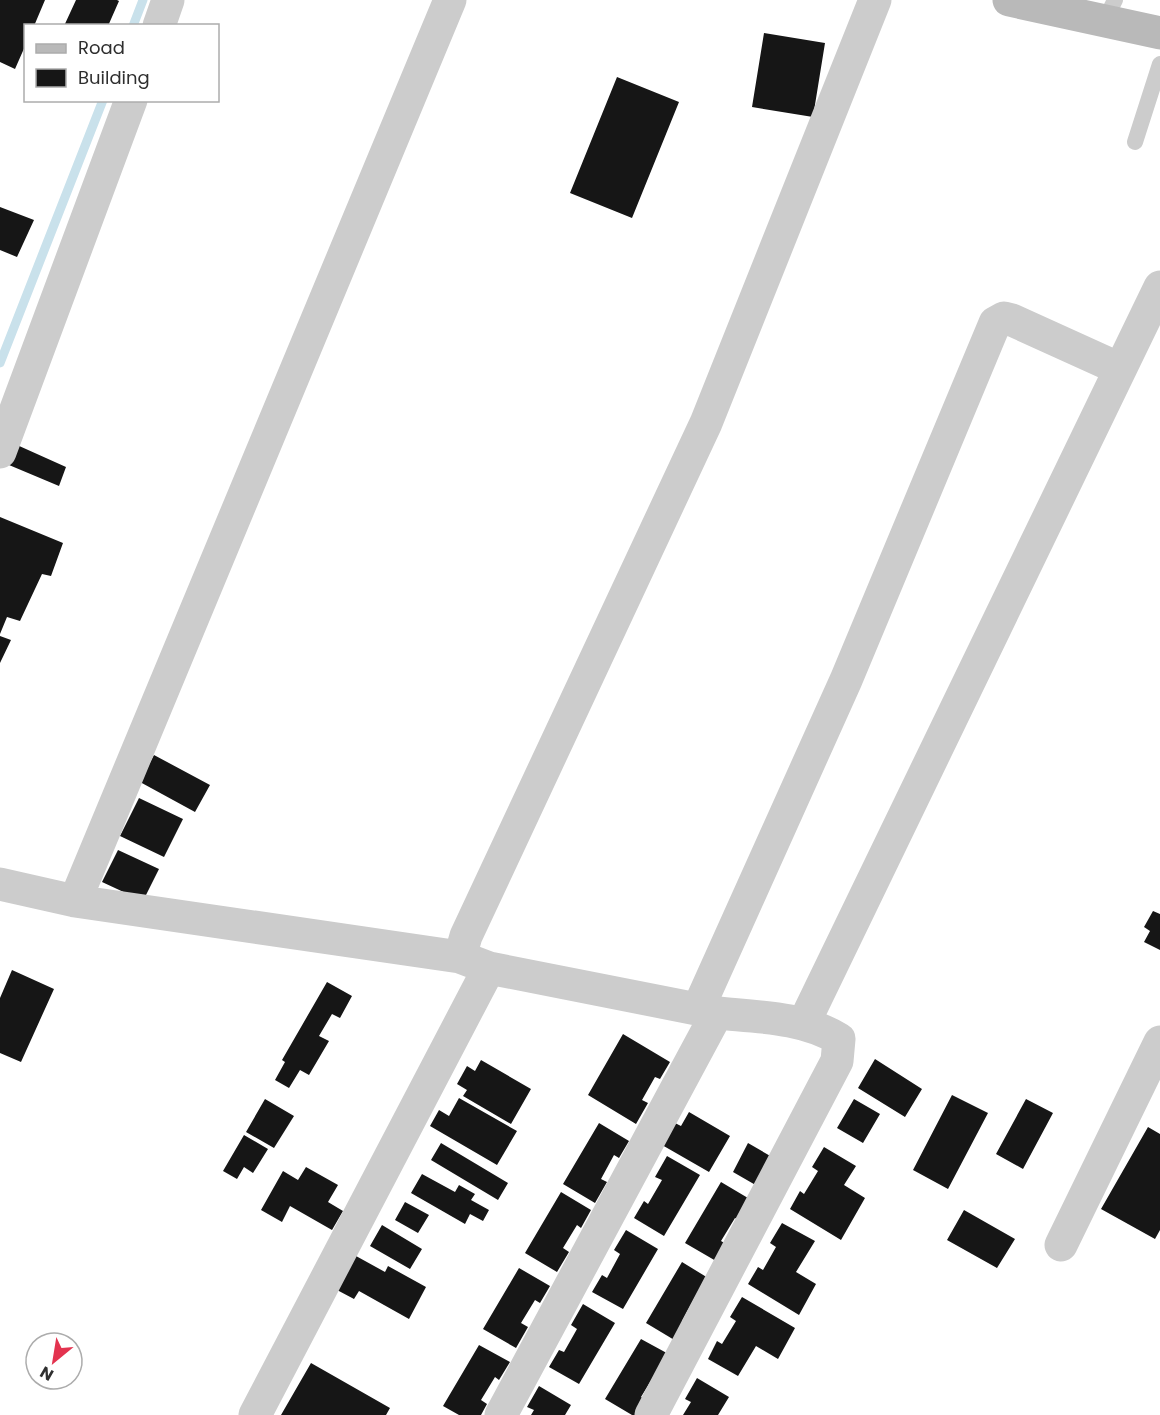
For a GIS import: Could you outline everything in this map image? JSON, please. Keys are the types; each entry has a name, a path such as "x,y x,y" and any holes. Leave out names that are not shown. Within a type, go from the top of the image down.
{"street":[{"path":"160,24 168,0"},
{"path":"75,901 450,0"},
{"path":"255,1415 475,962 465,936 706,423 875,0"},
{"path":"1009,0 1110,10 1160,33"},
{"path":"0,452 130,102"},
{"path":"804,1023 1160,287"},
{"path":"501,1415 707,1011 995,323 1004,318 1012,320 1120,369"},
{"path":"0,884 75,901 475,962 707,1011 804,1023 824,1030 839,1039 837,1061 651,1415"},
{"path":"1061,1245 1160,1042"}],"lane":[{"path":"1135,142 1160,64"}],"building":[{"path":"0,0 45,0 35,24 24,24 24,49 15,69 0,62"},
{"path":"76,0 119,1 109,24 65,24"},
{"path":"764,33 825,43 813,117 752,107"},
{"path":"617,77 679,102 632,218 570,193"},
{"path":"0,207 34,220 17,257 0,250"},
{"path":"17,445 66,467 59,486 9,465"},
{"path":"0,517 63,543 51,576 42,574 20,621 7,617 0,634"},
{"path":"0,636 11,640 0,663"},
{"path":"154,755 210,785 195,812 140,782"},
{"path":"139,798 183,819 164,857 120,836"},
{"path":"118,850 159,869 143,901 102,882"},
{"path":"1153,911 1160,914 1160,950 1144,942 1150,931 1144,927"},
{"path":"12,970 54,989 21,1062 0,1053 0,998"},
{"path":"327,982 352,996 340,1018 332,1014 319,1036 329,1041 309,1075 300,1070 289,1088 275,1080 285,1062 282,1060"},
{"path":"623,1034 670,1062 660,1079 655,1077 642,1100 648,1103 636,1124 588,1095"},
{"path":"875,1059 922,1089 905,1117 858,1088"},
{"path":"481,1060 531,1089 511,1124 463,1096 467,1090 457,1084 467,1066 475,1071"},
{"path":"952,1095 988,1113 948,1189 913,1170"},
{"path":"459,1098 517,1131 497,1165 430,1126 439,1110 449,1116"},
{"path":"265,1099 294,1116 274,1148 246,1132"},
{"path":"854,1099 880,1114 863,1143 837,1128"},
{"path":"1026,1099 1053,1113 1023,1169 996,1154"},
{"path":"689,1112 730,1136 709,1172 662,1145 675,1123 681,1126"},
{"path":"599,1123 629,1141 619,1158 614,1155 601,1179 607,1182 595,1203 563,1184"},
{"path":"1148,1127 1160,1134 1160,1230 1155,1239 1101,1209"},
{"path":"244,1135 268,1149 253,1173 244,1167 237,1179 223,1171"},
{"path":"441,1143 508,1183 498,1200 431,1160"},
{"path":"748,1143 772,1157 759,1187 733,1172"},
{"path":"824,1147 856,1166 844,1185 865,1198 841,1240 790,1209 800,1191 804,1194 818,1171 812,1167"},
{"path":"667,1156 700,1175 664,1236 634,1218 644,1201 648,1204 662,1180 655,1177"},
{"path":"306,1167 338,1185 328,1202 343,1211 332,1230 290,1206 282,1222 261,1210 283,1171 298,1180"},
{"path":"422,1174 455,1192 459,1185 475,1194 471,1200 489,1210 483,1221 470,1214 465,1224 411,1193"},
{"path":"721,1182 753,1201 741,1221 735,1218 721,1241 726,1244 716,1261 685,1243"},
{"path":"561,1192 591,1210 581,1228 577,1225 563,1248 569,1252 557,1272 525,1253"},
{"path":"405,1202 429,1215 418,1233 395,1220"},
{"path":"964,1210 1015,1239 997,1268 947,1240"},
{"path":"782,1223 815,1241 796,1272 816,1284 799,1315 748,1284 758,1267 763,1270 776,1247 770,1243"},
{"path":"382,1225 422,1249 410,1269 370,1246"},
{"path":"626,1230 658,1249 623,1309 592,1292 602,1275 607,1278 620,1254 614,1250"},
{"path":"356,1256 385,1272 388,1266 426,1287 409,1319 359,1291 354,1299 337,1290"},
{"path":"682,1262 713,1281 695,1297 682,1321 686,1323 676,1341 646,1323"},
{"path":"519,1268 550,1286 540,1303 535,1300 521,1323 528,1327 516,1348 483,1329"},
{"path":"742,1297 795,1328 778,1359 756,1346 738,1376 708,1359 717,1341 722,1344 736,1321 730,1317"},
{"path":"583,1304 615,1323 579,1384 549,1367 559,1350 564,1352 577,1329 571,1325"},
{"path":"641,1339 674,1357 655,1374 641,1397 646,1400 637,1415 632,1415 605,1399"},
{"path":"479,1345 510,1362 499,1380 495,1377 481,1400 487,1404 481,1415 459,1415 443,1406"},
{"path":"311,1363 390,1408 386,1415 281,1415"},
{"path":"697,1378 729,1397 718,1415 683,1415 691,1402 685,1399"},
{"path":"539,1386 571,1405 565,1415 531,1415 534,1410 527,1407"}],"waterway":[{"path":"134,24 143,0"},
{"path":"0,363 102,102"}]}
